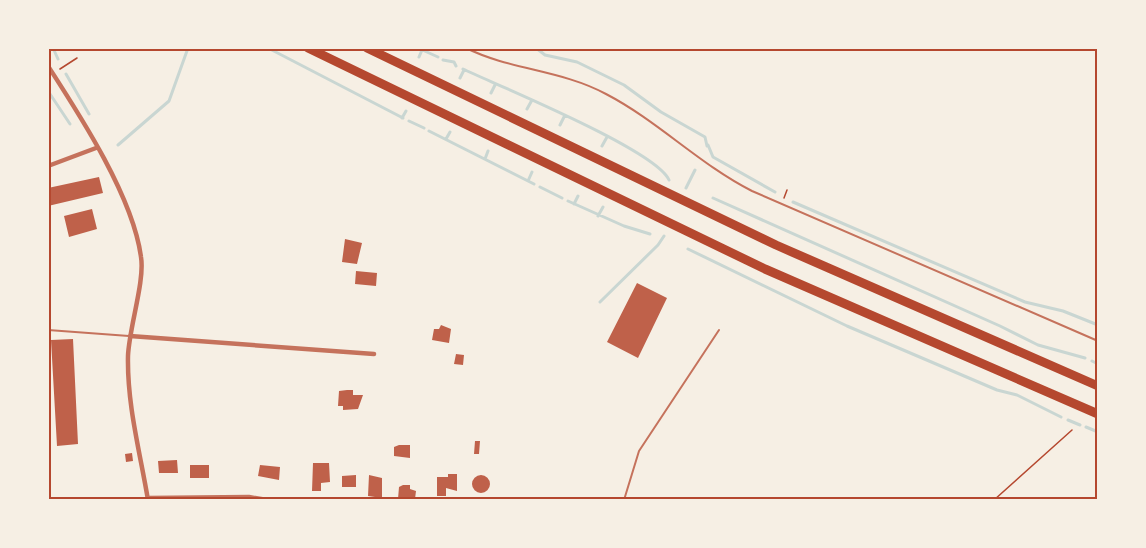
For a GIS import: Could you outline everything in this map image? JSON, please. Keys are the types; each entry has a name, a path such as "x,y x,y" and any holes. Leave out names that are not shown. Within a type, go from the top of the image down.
{"highway":[{"path":"308,48 571,176 828,297 1098,414"},
{"path":"367,48 583,154 787,250 1098,386"}],"street":[{"path":"48,66 96,148 128,209 137,234 142,260 130,336 130,404 148,499 267,500"},
{"path":"48,166 96,148"},
{"path":"130,336 374,354"}],"lane":[{"path":"466,48 492,58 574,80 607,94 723,177 1098,341"},
{"path":"48,330 130,336"},
{"path":"624,500 639,451 719,330"}],"path":[{"path":"53,73 77,58"},
{"path":"781,204 787,190"},
{"path":"994,500 1071,430"}],"building":[{"path":"99,177 103,193 48,206 48,188"},
{"path":"92,209 97,229 69,237 64,216"},
{"path":"345,239 362,243 357,264 342,262"},
{"path":"356,271 377,273 376,286 355,284"},
{"path":"637,283 667,298 638,358 607,342"},
{"path":"441,325 451,329 449,343 432,340 434,329 439,329"},
{"path":"73,339 78,444 57,446 51,340"},
{"path":"456,354 464,355 463,365 454,364"},
{"path":"353,390 353,395 363,395 358,409 343,410 343,406 338,406 339,391"},
{"path":"475,441 480,441 479,454 474,454"},
{"path":"410,445 410,458 394,456 394,447"},
{"path":"132,453 133,461 126,462 125,454"},
{"path":"177,460 178,473 159,473 158,461"},
{"path":"313,463 329,463 330,482 321,483 321,491 312,491"},
{"path":"190,465 209,465 209,478 190,478"},
{"path":"260,465 280,467 279,480 258,476"},
{"path":"448,474 457,474 457,491 446,488 446,496 437,496 437,477 448,477"},
{"path":"356,475 356,487 342,487 342,476"},
{"path":"369,475 382,478 382,498 368,496"},
{"path":"481,475 487,478 490,484 487,490 481,493 475,490 472,484 475,478"},
{"path":"410,485 410,489 416,491 415,499 398,499 399,487"}],"waterway":[{"path":"53,48 58,59"},
{"path":"118,145 169,101 188,48"},
{"path":"268,48 403,118"},
{"path":"418,48 438,57"},
{"path":"536,48 545,55 577,62 624,85 661,112 705,137 707,146"},
{"path":"419,57 422,50"},
{"path":"443,60 454,62 456,66"},
{"path":"463,69 608,136 658,167 669,180"},
{"path":"460,78 464,70"},
{"path":"66,74 89,114"},
{"path":"491,93 495,85"},
{"path":"48,91 70,124"},
{"path":"527,109 532,100"},
{"path":"402,118 406,111"},
{"path":"560,125 565,115"},
{"path":"409,121 424,128"},
{"path":"429,131 534,184"},
{"path":"446,139 450,132"},
{"path":"602,146 607,137"},
{"path":"708,145 713,157 775,192"},
{"path":"485,159 488,151"},
{"path":"686,188 695,170"},
{"path":"528,181 532,172"},
{"path":"540,187 562,198"},
{"path":"574,204 578,196"},
{"path":"713,198 1038,345 1085,358"},
{"path":"568,201 624,226 650,234"},
{"path":"793,202 1025,302 1063,311 1098,325"},
{"path":"598,216 603,207"},
{"path":"600,302 658,245 664,236"},
{"path":"688,249 847,326 997,390 1017,395 1061,417"},
{"path":"1092,361 1098,364"},
{"path":"1068,420 1080,425"},
{"path":"1086,427 1098,432"}]}
